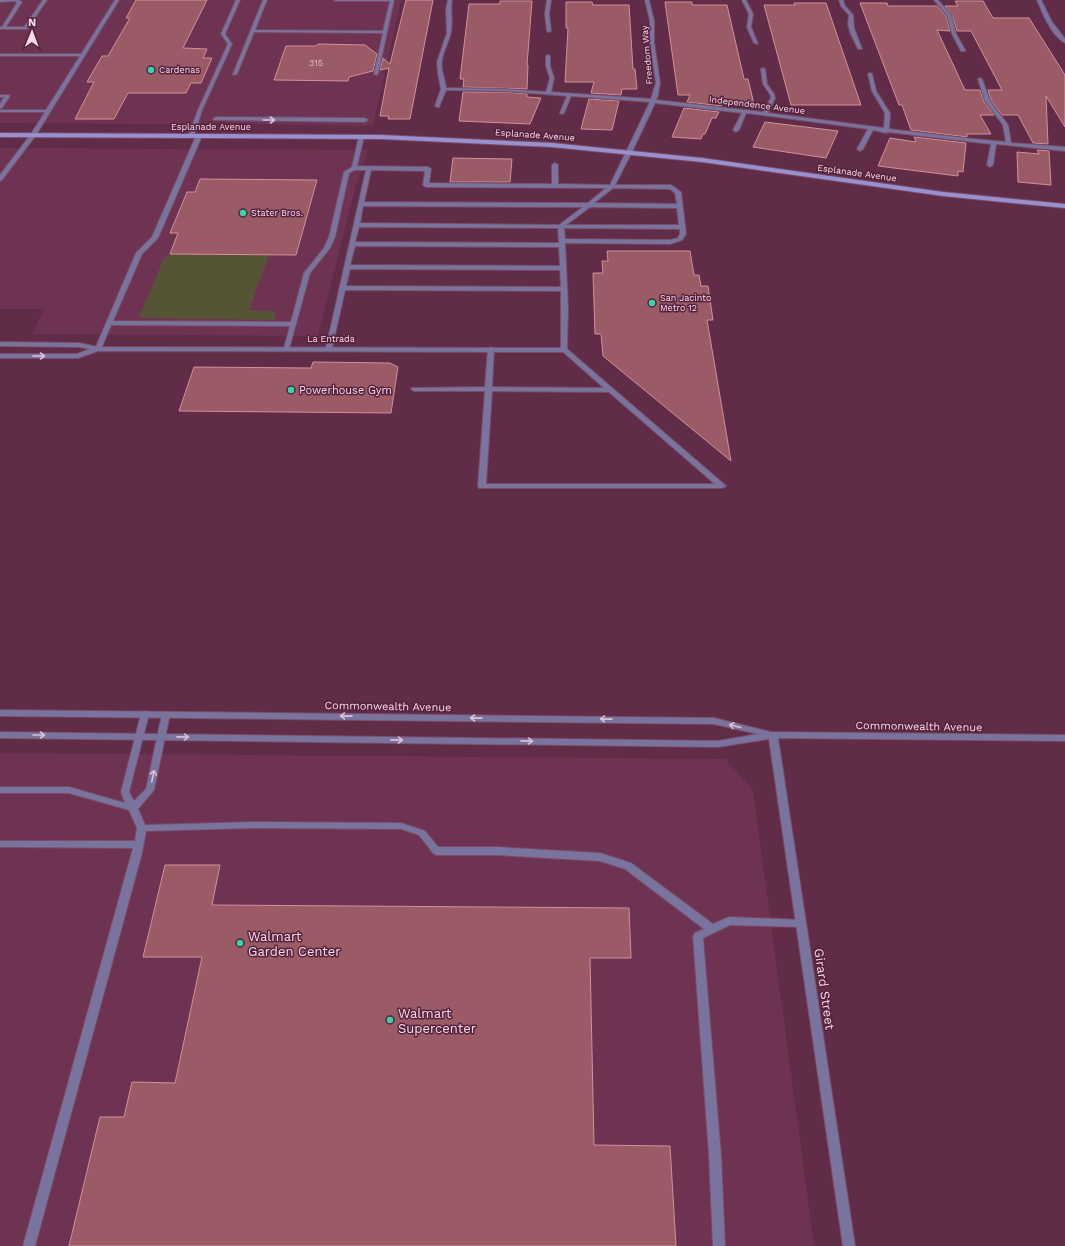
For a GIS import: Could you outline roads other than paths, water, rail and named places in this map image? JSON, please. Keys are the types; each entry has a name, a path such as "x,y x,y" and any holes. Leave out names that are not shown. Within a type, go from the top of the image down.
{"main road":[{"name":"Esplanade Avenue","path":"0,135 361,137 482,140 629,152 936,193 1065,206"}],"street":[{"path":"0,1 11,0 20,2 2,28"},
{"path":"2,28 25,28 45,0"},
{"path":"0,179 32,135 117,0"},
{"path":"191,136 200,110 230,44 223,34 238,0"},
{"path":"235,74 265,0"},
{"path":"336,0 392,0 376,74"},
{"path":"438,106 445,89 439,65 442,51 449,35 447,7 450,0"},
{"path":"549,0 547,14 550,31"},
{"name":"Freedom Way","path":"612,186 654,101 658,84 653,49 652,21 647,0"},
{"path":"744,0 751,14 749,27 756,43"},
{"path":"841,0 843,6 851,15 850,24 852,33 860,48"},
{"path":"936,0 949,14 954,34 963,50"},
{"path":"1039,0 1048,22 1065,42"},
{"path":"252,31 385,32"},
{"path":"0,55 82,55"},
{"path":"548,56 548,66 552,78 548,93"},
{"path":"762,69 766,84 772,94 772,98 765,114"},
{"path":"870,74 874,92 885,106 889,117 886,131"},
{"path":"980,79 988,103 1000,115 1007,128 1009,145"},
{"name":"Independence Avenue","path":"445,89 474,88 654,101 745,111 886,131 1009,145 1065,149"},
{"path":"562,113 570,94"},
{"path":"0,96 8,96 0,106"},
{"path":"0,111 47,111"},
{"path":"736,130 745,111"},
{"path":"216,119 365,120"},
{"path":"860,149 871,129"},
{"path":"98,348 139,253 155,238 158,232 199,136"},
{"path":"354,168 361,137"},
{"path":"990,165 994,143"},
{"path":"555,165 555,186"},
{"path":"287,348 307,273 326,248 332,237 347,172 354,168 428,168 426,185 671,187 678,192 683,234 680,240 670,242 352,244"},
{"path":"329,348 369,168"},
{"path":"561,226 612,186"},
{"path":"361,204 680,206"},
{"path":"356,225 682,227"},
{"path":"491,349 482,486 722,486 564,350 564,289 561,226"},
{"path":"347,267 563,268"},
{"path":"343,288 564,289"},
{"path":"109,323 293,324"},
{"name":"La Entrada","path":"0,344 79,345 98,348 564,350"},
{"name":"La Entrada","path":"0,356 78,356 98,348"},
{"path":"414,389 610,390"},
{"name":"Commonwealth Avenue","path":"0,713 714,721 773,735"},
{"path":"29,1246 142,828 125,792 145,714"},
{"path":"133,808 150,790 166,714"},
{"name":"Commonwealth Avenue","path":"0,735 718,744 773,735 1065,738"},
{"name":"Girard Street","path":"773,735 849,1246"},
{"path":"0,790 69,790 133,808"},
{"path":"142,828 255,825 400,826 422,832 436,851 496,851 600,857 628,866 712,929"},
{"path":"0,844 138,845"},
{"path":"719,1246 715,1155 698,936 729,920 801,923"}],"place":[{"name":"Cardenas","path":"151,70"},
{"name":"Stater Bros.","path":"243,213"},
{"name":"San Jacinto Metro 12","path":"652,303"},
{"name":"Powerhouse Gym","path":"291,390"},
{"name":"Walmart Garden Center","path":"240,943"},
{"name":"Walmart Supercenter","path":"390,1020"}]}
